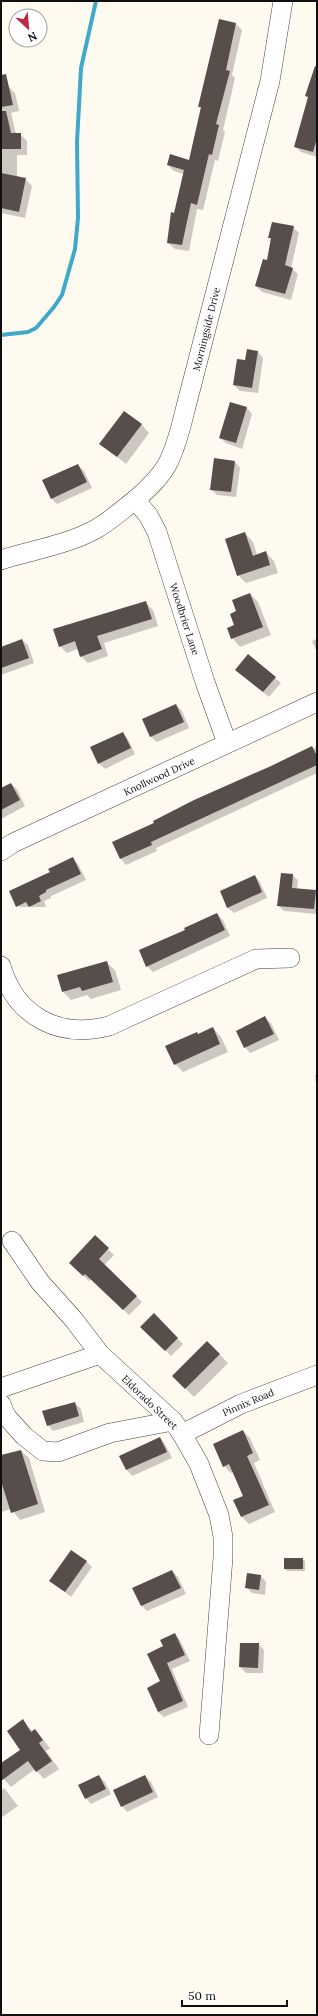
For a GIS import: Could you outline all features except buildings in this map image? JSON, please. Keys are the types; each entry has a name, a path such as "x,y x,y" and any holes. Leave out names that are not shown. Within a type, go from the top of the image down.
{"street":[{"name":"Morningside Drive","path":"1,560 74,539 96,529 135,500 157,478 168,463 176,445 270,81 283,1"},
{"name":"Woodbrier Lane","path":"135,500 148,515 157,532 205,682 227,743"},
{"name":"Knollwood Drive","path":"1,851 13,843 317,702"},
{"path":"1,966 9,986 19,1000 32,1013 46,1023 61,1028 78,1031 94,1030 109,1026 256,959 290,958"},
{"name":"Eldorado Street","path":"12,1242 40,1282 74,1320 100,1354 177,1427 199,1464 212,1495 219,1515 223,1537 223,1558 209,1735"},
{"path":"1,1388 100,1354"},
{"name":"Pinnix Road","path":"1,1404 6,1416 24,1436 43,1451 58,1452 110,1433 177,1427 317,1375"}],"waterway":[{"path":"1,335 28,332 36,328 62,295 75,249 78,218 77,142 81,68 96,1"}]}
